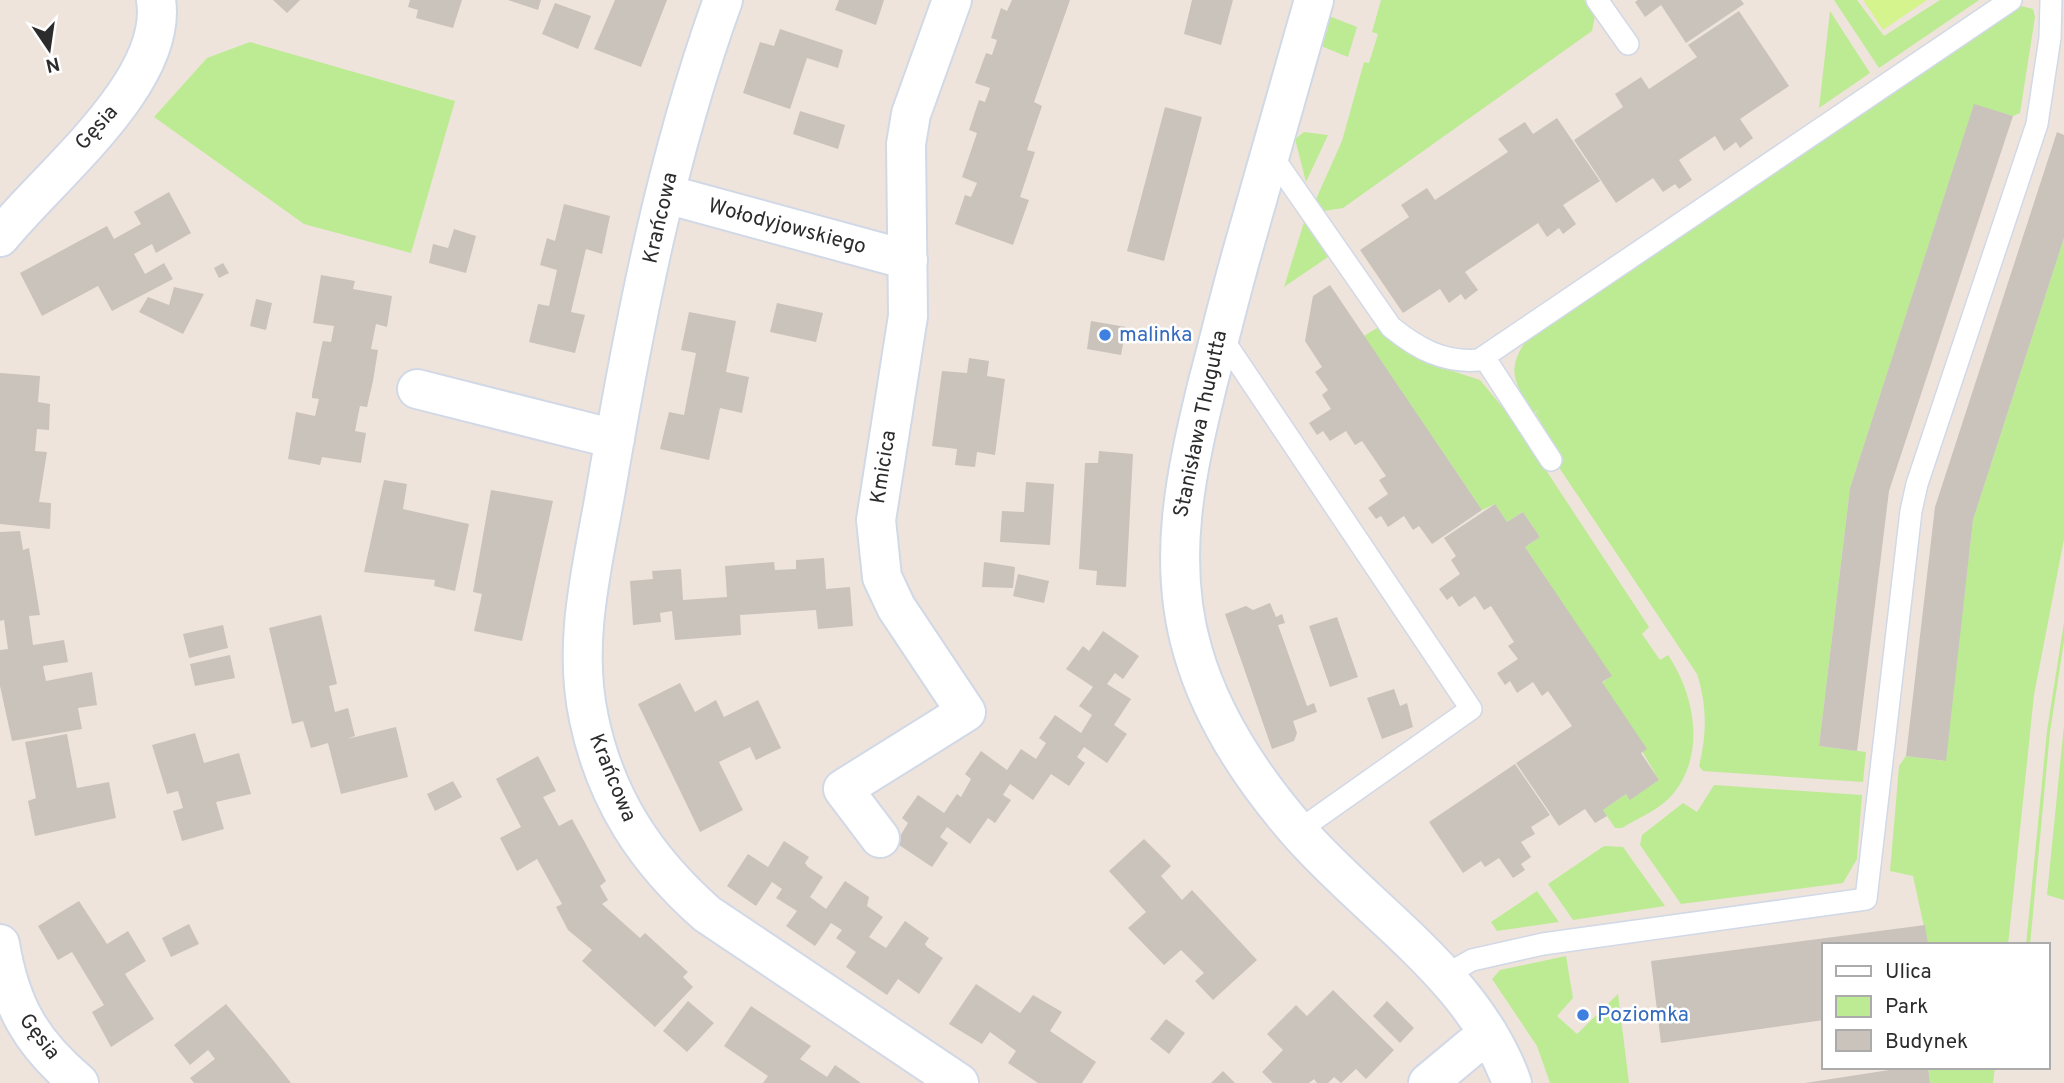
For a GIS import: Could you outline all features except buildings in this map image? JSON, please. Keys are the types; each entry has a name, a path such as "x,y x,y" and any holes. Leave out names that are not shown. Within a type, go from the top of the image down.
{"street":[{"name":"Gęsia","path":"0,237 125,97 146,62 155,36 156,0"},
{"name":"Krańcowa","path":"723,0 694,87 666,194 615,439 584,609 581,662 596,746 618,805 661,871 707,914 959,1083"},
{"name":"Kmicica","path":"880,838 843,789 966,712 896,607 882,577 877,550 880,484 908,316 906,144 911,114 952,0"},
{"name":"Stanisława Thugutta","path":"1314,0 1220,335 1190,457 1180,520 1179,553 1186,621 1201,675 1221,721 1257,779 1298,831 1444,976 1488,1033 1512,1083"},
{"name":"Wołodyjowskiego","path":"666,194 908,260"},
{"path":"417,389 615,439"},
{"name":"Gęsia","path":"0,944 6,991 33,1036 79,1083"},
{"path":"1429,1083 1488,1033"}],"lane":[{"path":"1597,0 1628,44"},
{"path":"1270,153 1391,327 1415,346 1433,354 1465,361 1484,357 2011,0"},
{"path":"1444,976 1472,960 1543,944 1866,899 1911,511 1917,484 2036,124 2050,38 2051,0"},
{"path":"1220,335 1471,709 1298,831"},
{"path":"1484,357 1551,460"}],"green space":[{"path":"1381,0 1584,0 1595,16 1592,31 1343,208 1324,211 1316,199 1342,141 1364,62 1369,63 1378,34 1372,32"},
{"path":"1834,0 1857,0 1884,36 1940,0 1979,0 1879,68"},
{"path":"1863,0 1927,0 1883,30"},
{"path":"2021,6 2033,9 2035,17 2020,113 2013,116 1974,105 1850,488 1819,746 1866,752 1863,782 1703,771 1699,766 1705,731 1704,708 1697,674 1554,460 1561,456 1535,413 1540,409 1533,413 1517,385 1514,369 1520,350 1527,339"},
{"path":"1830,11 1870,73 1819,108"},
{"path":"1329,16 1357,27 1348,57 1321,46"},
{"path":"250,42 455,101 411,253 304,224 154,117 207,58"},
{"path":"1304,132 1328,135 1306,182 1295,139"},
{"path":"1304,222 1328,257 1284,287"},
{"path":"2064,238 2064,539 2034,695 2008,943 1928,943 1913,876 1890,871 1899,766 1906,756 1945,761 1973,520"},
{"path":"1377,328 1399,347 1425,362 1480,380 1513,420 1649,627 1642,634 1660,660 1668,655 1677,671 1685,688 1693,724 1690,761 1683,778 1668,799 1622,828 1615,828 1603,810 1626,794 1631,799 1659,780 1602,683 1611,676 1525,547 1540,537 1523,512 1507,522 1495,504 1482,510 1364,336"},
{"path":"2064,622 2064,641 2050,732 2030,943 2026,943 2047,731"},
{"path":"2064,725 2064,900 2047,895"},
{"path":"1714,785 1862,795 1857,859 1843,883 1681,904 1640,845 1642,835 1683,803 1697,812"},
{"path":"1604,846 1623,847 1665,906 1573,920 1548,884"},
{"path":"1537,891 1559,922 1497,931 1491,922"},
{"path":"1566,956 1573,998 1557,1016 1577,1034 1618,994 1629,1083 1550,1083 1537,1046 1492,979 1500,970"},
{"path":"1928,1069 1995,1069 1993,1083 1930,1083"}],"place":[{"name":"malinka","path":"1105,335"},
{"name":"Poziomka","path":"1583,1015"}]}
